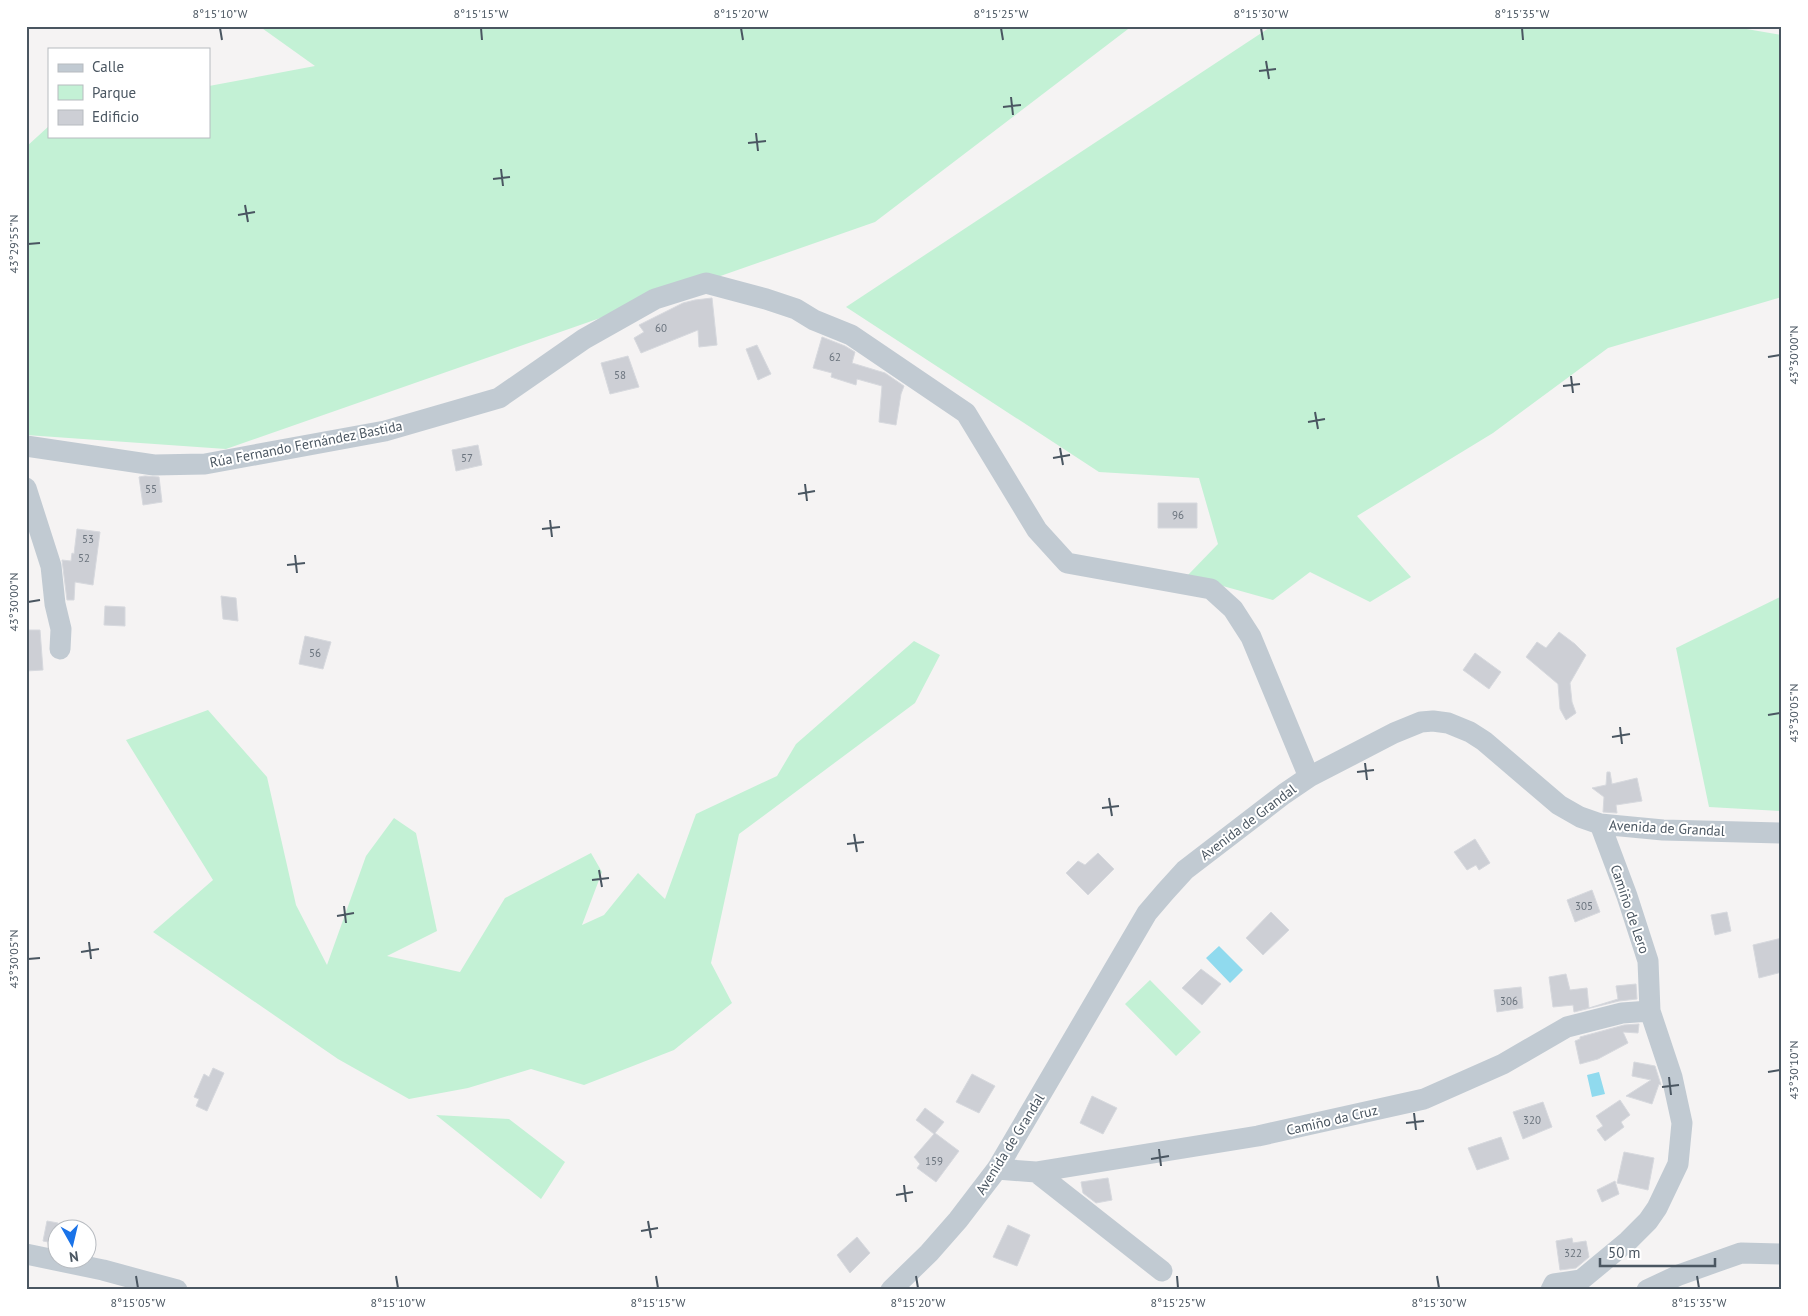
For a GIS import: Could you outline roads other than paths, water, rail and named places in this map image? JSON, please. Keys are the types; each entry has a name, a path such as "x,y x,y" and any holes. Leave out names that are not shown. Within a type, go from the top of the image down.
{"street":[{"name":"Rúa Fernando Fernández Bastida","path":"26,446 154,465 205,464 385,431 499,398 584,339 655,299 706,283 796,309 814,320 851,335 966,413 1037,530 1067,563 1210,589 1233,609 1251,637 1309,777"},
{"path":"26,488 51,566 55,604 61,629 60,649"},
{"name":"Avenida de Grandal","path":"890,1290 929,1253 958,1220 997,1169 1153,906 1185,870 1309,777 1407,727 1421,722 1433,721 1448,723 1470,732 1484,741 1559,805 1580,817 1600,824 1663,830 1782,833"},
{"name":"Camiño de Lero","path":"1551,1290 1554,1284 1581,1280 1648,1221 1657,1208 1678,1164 1682,1123 1672,1077 1650,1011 1648,961 1628,896 1600,824"},
{"name":"Camiño da Cruz","path":"997,1169 1036,1172 1258,1136 1424,1099 1503,1064 1567,1027 1622,1013 1650,1011"},
{"path":"1036,1172 1162,1271"},
{"path":"1647,1290 1679,1275 1741,1253 1782,1254"},
{"path":"26,1254 103,1270 177,1290"}],"water":[{"path":"1219,946 1243,970 1230,983 1206,958"},
{"path":"1599,1072 1605,1094 1592,1097 1587,1075"}]}
